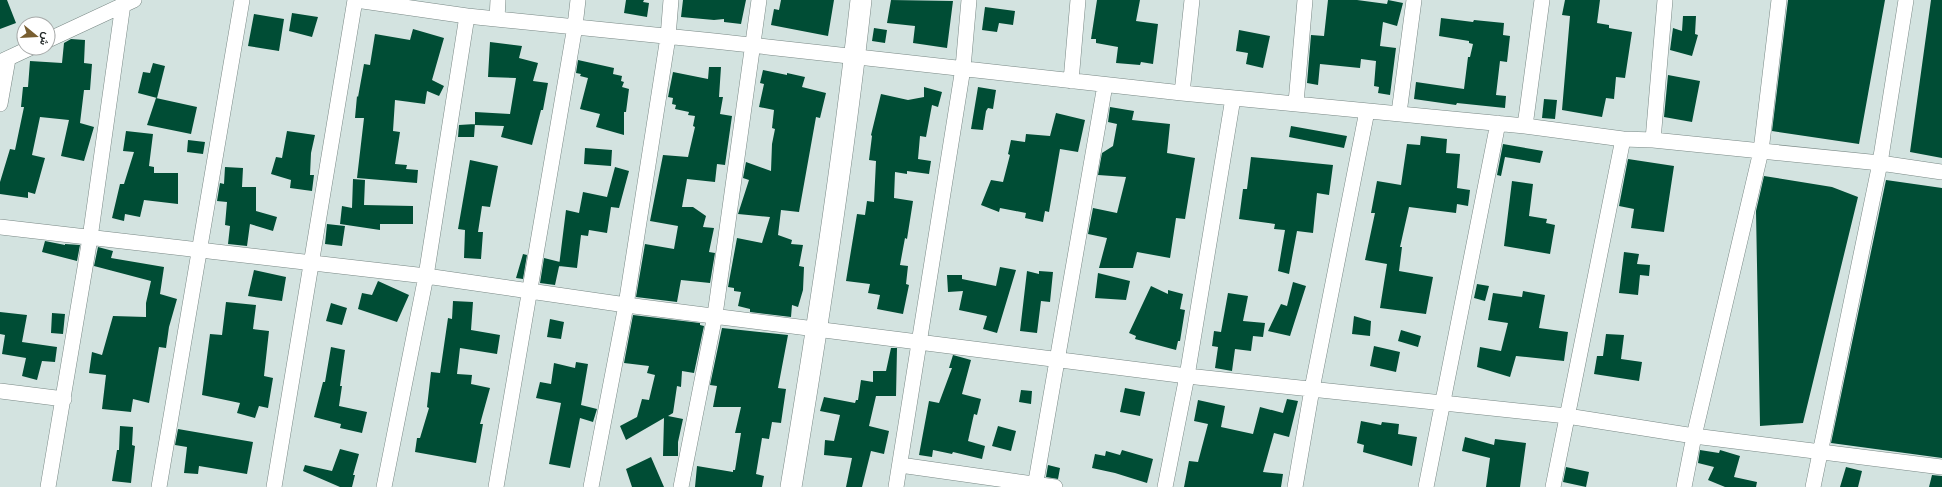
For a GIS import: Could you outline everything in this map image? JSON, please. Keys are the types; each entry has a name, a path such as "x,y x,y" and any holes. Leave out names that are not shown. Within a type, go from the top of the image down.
{"street":[{"path":"159,487 242,0"},
{"path":"274,487 355,0 405,4 468,16 668,36 1182,93 1498,123 1622,139 1653,140 1880,163 1942,172"},
{"path":"497,19 498,0"},
{"path":"496,487 531,291 578,0"},
{"path":"591,487 626,305 668,36 671,0"},
{"path":"681,487 715,315 754,46 759,0"},
{"path":"790,487 817,329 855,57 861,0"},
{"path":"896,487 918,341 963,68 970,0"},
{"path":"1071,81 1078,0"},
{"path":"1182,93 1192,0"},
{"path":"1296,103 1305,0"},
{"path":"1399,113 1414,0"},
{"path":"1525,126 1542,0"},
{"path":"1653,140 1664,0"},
{"path":"1684,487 1694,436 1761,151 1779,0"},
{"path":"1813,487 1880,163 1906,0"},
{"path":"56,36 129,2"},
{"path":"48,487 64,399 129,2"},
{"path":"384,487 426,276 468,16"},
{"path":"0,104 4,60 16,54"},
{"path":"1036,486 1105,84"},
{"path":"1165,487 1187,376 1233,98"},
{"path":"1295,487 1312,389 1368,111"},
{"path":"1426,487 1498,123"},
{"path":"1553,487 1622,139"},
{"path":"0,227 426,276 626,305 715,315 1187,376 1442,404 1568,416 1694,436 1942,467"},
{"path":"0,391 64,399"},
{"path":"900,465 1036,486 1055,487"}],"building":[{"path":"0,0 7,0 16,23 0,29"},
{"path":"626,0 644,0 643,2 649,3 647,17 624,13"},
{"path":"683,0 746,0 741,24 724,22 724,19 714,20 681,17"},
{"path":"781,0 834,0 828,36 771,25 774,9 779,10"},
{"path":"891,0 953,1 947,48 913,43 915,26 887,23"},
{"path":"1097,0 1140,0 1136,21 1158,24 1153,64 1141,62 1140,65 1116,63 1118,47 1096,43 1096,39 1091,39"},
{"path":"1328,0 1357,0 1387,4 1388,0 1403,3 1397,26 1383,22 1380,46 1396,48 1390,95 1378,93 1379,87 1374,86 1376,61 1361,59 1360,68 1320,64 1318,85 1307,83 1311,35 1324,36"},
{"path":"1565,0 1600,0 1597,23 1609,25 1609,28 1632,32 1625,78 1616,77 1614,99 1606,98 1602,117 1562,110 1570,16 1562,15"},
{"path":"1788,0 1885,0 1859,144 1772,131"},
{"path":"1931,0 1942,0 1942,158 1910,152"},
{"path":"985,7 1015,11 1013,25 999,23 997,32 982,30"},
{"path":"292,13 318,17 312,37 289,31"},
{"path":"254,14 284,19 279,51 248,46"},
{"path":"1683,16 1696,16 1695,34 1698,35 1692,56 1670,50 1673,28 1682,31"},
{"path":"1441,18 1473,22 1474,20 1504,23 1503,35 1510,36 1507,62 1500,61 1496,95 1506,96 1505,108 1457,103 1456,105 1414,99 1416,82 1464,89 1468,57 1470,57 1473,44 1469,43 1469,41 1439,36"},
{"path":"874,28 887,30 885,43 872,41"},
{"path":"413,29 444,38 432,80 444,86 439,96 427,91 425,104 395,100 393,131 400,132 395,164 407,165 406,169 418,170 417,183 357,178 364,118 355,118 357,96 358,97 364,64 370,65 375,34 410,40"},
{"path":"1239,30 1270,36 1263,68 1246,64 1248,53 1236,51"},
{"path":"71,39 85,40 84,63 92,64 90,90 84,90 80,123 94,127 84,161 61,156 69,120 40,117 32,155 45,158 35,194 28,192 28,198 0,194 0,182 10,149 15,150 24,107 21,107 23,87 28,87 30,61 62,63 64,43"},
{"path":"490,42 522,46 519,58 538,63 533,81 548,83 543,110 541,110 532,145 501,137 504,126 475,125 475,112 510,114 516,78 488,77"},
{"path":"578,60 614,68 613,74 622,76 621,81 624,82 622,87 629,89 626,112 624,112 624,135 596,127 600,114 580,109 588,78 580,76 581,74 576,73"},
{"path":"153,63 165,66 157,98 138,93 143,72 150,73"},
{"path":"709,67 721,67 719,97 723,97 720,114 732,116 725,165 717,164 715,182 687,179 682,207 693,207 706,216 703,227 714,228 709,252 715,253 710,283 681,280 677,302 636,297 645,244 674,249 678,226 650,221 663,155 688,157 695,127 693,126 695,116 688,115 689,112 675,109 676,105 672,104 673,98 668,97 673,72 708,79"},
{"path":"763,70 805,77 802,87 826,93 820,118 816,117 799,212 781,210 778,235 792,240 791,244 803,245 799,266 804,267 803,290 798,307 792,305 791,317 750,312 750,309 738,306 741,292 734,291 734,288 728,287 737,238 762,243 770,217 738,214 749,180 743,178 746,162 771,171 772,144 775,129 772,128 774,110 759,107 764,84 760,83"},
{"path":"1668,75 1700,81 1692,122 1664,117"},
{"path":"924,87 942,92 938,107 932,105 926,137 920,136 918,159 931,161 929,174 907,171 907,174 895,172 894,198 913,201 907,239 905,238 900,265 908,266 906,284 909,285 903,314 877,309 880,295 868,293 870,284 846,281 857,214 865,215 867,201 874,202 876,161 869,160 871,135 881,94 908,100 924,97"},
{"path":"978,87 996,90 993,109 988,108 986,111 983,130 971,129"},
{"path":"156,98 197,107 191,134 147,125"},
{"path":"1544,99 1557,100 1555,119 1542,118"},
{"path":"1110,107 1134,111 1132,120 1170,124 1167,153 1195,158 1185,219 1176,218 1170,258 1137,252 1133,268 1099,268 1107,238 1088,234 1093,208 1117,213 1126,177 1098,175 1102,153 1113,146 1117,124 1108,122"},
{"path":"1056,113 1085,120 1078,152 1060,149 1049,212 1045,211 1043,222 1025,218 1026,213 1000,208 999,212 981,205 991,180 1003,182 1010,155 1008,154 1011,140 1025,142 1026,134 1050,136"},
{"path":"475,124 474,137 458,137 459,125"},
{"path":"1291,126 1347,136 1344,148 1289,137"},
{"path":"126,131 153,134 149,166 154,167 154,173 178,173 178,204 144,200 140,217 125,214 124,221 112,218 120,184 124,184 134,152 123,151"},
{"path":"287,131 315,135 311,153 310,175 314,175 312,191 290,188 291,180 271,174 276,157 282,158"},
{"path":"1421,136 1447,139 1446,153 1460,154 1457,188 1470,190 1468,206 1457,204 1456,213 1409,207 1400,247 1402,247 1399,271 1433,277 1426,314 1380,308 1387,264 1365,260 1375,213 1371,213 1377,181 1401,185 1407,144 1420,145"},
{"path":"188,140 205,142 203,154 187,152"},
{"path":"1503,144 1543,151 1540,163 1505,157 1501,176 1497,175"},
{"path":"585,148 612,150 611,166 584,164"},
{"path":"1251,157 1333,165 1329,195 1317,193 1313,233 1297,231 1289,274 1278,271 1285,230 1274,229 1275,224 1239,219 1243,189 1247,189"},
{"path":"1628,159 1674,166 1664,232 1631,228 1634,209 1619,206"},
{"path":"470,160 498,166 490,207 482,206 478,232 483,232 481,259 464,258 465,230 458,229"},
{"path":"225,167 243,168 242,187 256,187 256,211 277,217 273,231 250,224 247,246 228,244 230,226 225,225 227,202 217,201 220,183 224,184"},
{"path":"615,167 629,171 619,208 611,207 607,233 589,230 588,236 581,235 577,268 559,266 566,210 579,213 583,192 607,197"},
{"path":"1764,176 1832,187 1858,197 1803,423 1760,426 1756,211"},
{"path":"353,179 365,180 364,205 413,206 413,224 380,224 380,230 340,224 342,206 352,208"},
{"path":"1886,180 1942,188 1942,458 1831,443"},
{"path":"1512,181 1533,184 1529,216 1547,219 1546,223 1555,225 1550,254 1504,246"},
{"path":"327,224 345,226 342,246 325,244"},
{"path":"45,241 65,245 80,245 77,261 42,252"},
{"path":"98,247 113,251 111,258 164,267 160,294 177,299 169,327 166,348 159,347 149,403 133,399 131,412 102,409 106,375 89,373 92,352 102,355 113,316 146,317 146,303 151,281 94,266"},
{"path":"1624,252 1639,254 1637,264 1650,265 1649,276 1640,275 1638,295 1619,293"},
{"path":"523,254 527,255 523,279 516,278"},
{"path":"544,258 560,262 555,285 540,283"},
{"path":"1000,267 1016,270 997,333 983,329 987,316 959,310 963,291 948,292 947,275 962,275 962,279 996,286"},
{"path":"254,270 286,277 282,301 248,296"},
{"path":"1027,271 1039,274 1039,271 1053,272 1050,302 1041,301 1037,333 1020,331"},
{"path":"1098,273 1130,281 1126,300 1095,298"},
{"path":"378,281 409,295 397,322 358,309 362,293 372,295"},
{"path":"1293,282 1306,286 1290,336 1268,331 1281,304 1287,306"},
{"path":"1477,284 1489,286 1485,301 1474,298"},
{"path":"1151,286 1168,294 1168,290 1183,294 1180,309 1185,310 1180,341 1178,341 1176,350 1135,339 1136,336 1129,333"},
{"path":"1523,291 1545,295 1539,328 1568,332 1564,361 1516,356 1510,377 1477,367 1480,347 1501,351 1508,323 1488,320 1493,293 1522,297"},
{"path":"1228,293 1248,296 1243,321 1265,323 1263,337 1253,336 1251,351 1235,349 1232,371 1215,368 1218,347 1212,346 1214,331 1221,332"},
{"path":"453,301 473,302 471,330 500,335 497,354 460,348 457,374 472,375 471,384 490,388 480,424 483,424 476,463 415,452 417,438 420,438 429,408 427,407 431,372 440,373 448,318 452,319"},
{"path":"226,302 256,305 253,329 269,331 264,376 273,378 268,408 259,406 255,418 237,413 240,403 202,395 210,334 222,335"},
{"path":"331,303 347,308 342,325 326,321"},
{"path":"0,312 27,315 22,342 57,347 55,362 42,361 37,380 22,376 26,358 2,354 5,335 0,334"},
{"path":"52,313 65,314 63,334 51,333"},
{"path":"633,315 700,323 700,325 704,326 694,373 682,371 681,387 677,386 673,413 668,416 683,419 678,442 678,456 663,456 664,418 626,440 620,426 637,417 642,399 649,400 655,375 647,373 649,366 624,363"},
{"path":"1354,316 1371,321 1370,336 1352,334"},
{"path":"550,319 564,322 561,339 547,337"},
{"path":"722,328 788,335 778,388 786,389 781,423 772,422 769,439 762,438 756,474 764,476 762,487 695,487 697,466 733,472 733,470 735,470 741,433 735,433 741,407 713,407 717,386 710,385"},
{"path":"1401,330 1421,336 1418,347 1398,341"},
{"path":"1606,334 1624,335 1621,359 1642,362 1639,381 1594,374 1597,356 1603,356"},
{"path":"1374,346 1400,352 1396,372 1370,366"},
{"path":"331,347 345,350 339,406 367,412 362,433 340,428 341,424 314,417 323,382 325,382"},
{"path":"891,348 897,348 896,396 876,396 869,426 889,431 884,454 871,451 862,487 846,487 852,458 824,455 825,440 834,441 840,415 820,411 824,397 855,403 856,400 858,400 861,380 873,382 873,371 886,371"},
{"path":"953,355 971,360 962,394 981,399 977,415 974,414 968,441 985,446 982,459 953,452 952,454 933,450 932,457 919,455 929,401 939,403 952,368 949,368"},
{"path":"576,362 588,364 581,405 597,409 593,422 580,418 570,468 549,464 561,403 536,398 540,382 551,384 554,363 575,368"},
{"path":"1125,388 1145,392 1140,416 1120,412"},
{"path":"1021,390 1032,391 1031,404 1019,402"},
{"path":"1287,399 1298,401 1289,437 1274,433 1263,472 1283,474 1281,487 1184,487 1189,461 1198,462 1208,424 1194,421 1198,400 1225,406 1221,427 1253,434 1260,407 1283,413"},
{"path":"1361,421 1381,425 1382,422 1399,424 1398,434 1417,437 1412,466 1363,452 1364,445 1357,443"},
{"path":"120,426 133,427 132,445 135,446 131,483 112,481 117,450 119,450"},
{"path":"998,426 1016,431 1011,451 992,446"},
{"path":"178,429 253,442 247,474 199,466 198,474 184,473 187,447 175,445"},
{"path":"1465,437 1494,445 1495,439 1526,443 1520,487 1486,487 1490,458 1462,451"},
{"path":"340,449 359,454 353,475 355,475 352,487 340,487 303,471 305,465 332,471"},
{"path":"1122,450 1153,459 1147,483 1115,473 1092,468 1095,454 1105,456 1106,451 1120,455"},
{"path":"1700,450 1719,453 1720,450 1740,456 1734,477 1757,482 1756,487 1725,487 1708,480 1714,467 1698,463"},
{"path":"651,457 664,487 632,487 626,469"},
{"path":"1048,465 1060,468 1058,479 1046,477"},
{"path":"1566,467 1589,472 1586,487 1563,482"},
{"path":"1846,467 1862,471 1858,487 1840,487"},
{"path":"1932,475 1942,476 1942,487 1929,487"}]}
